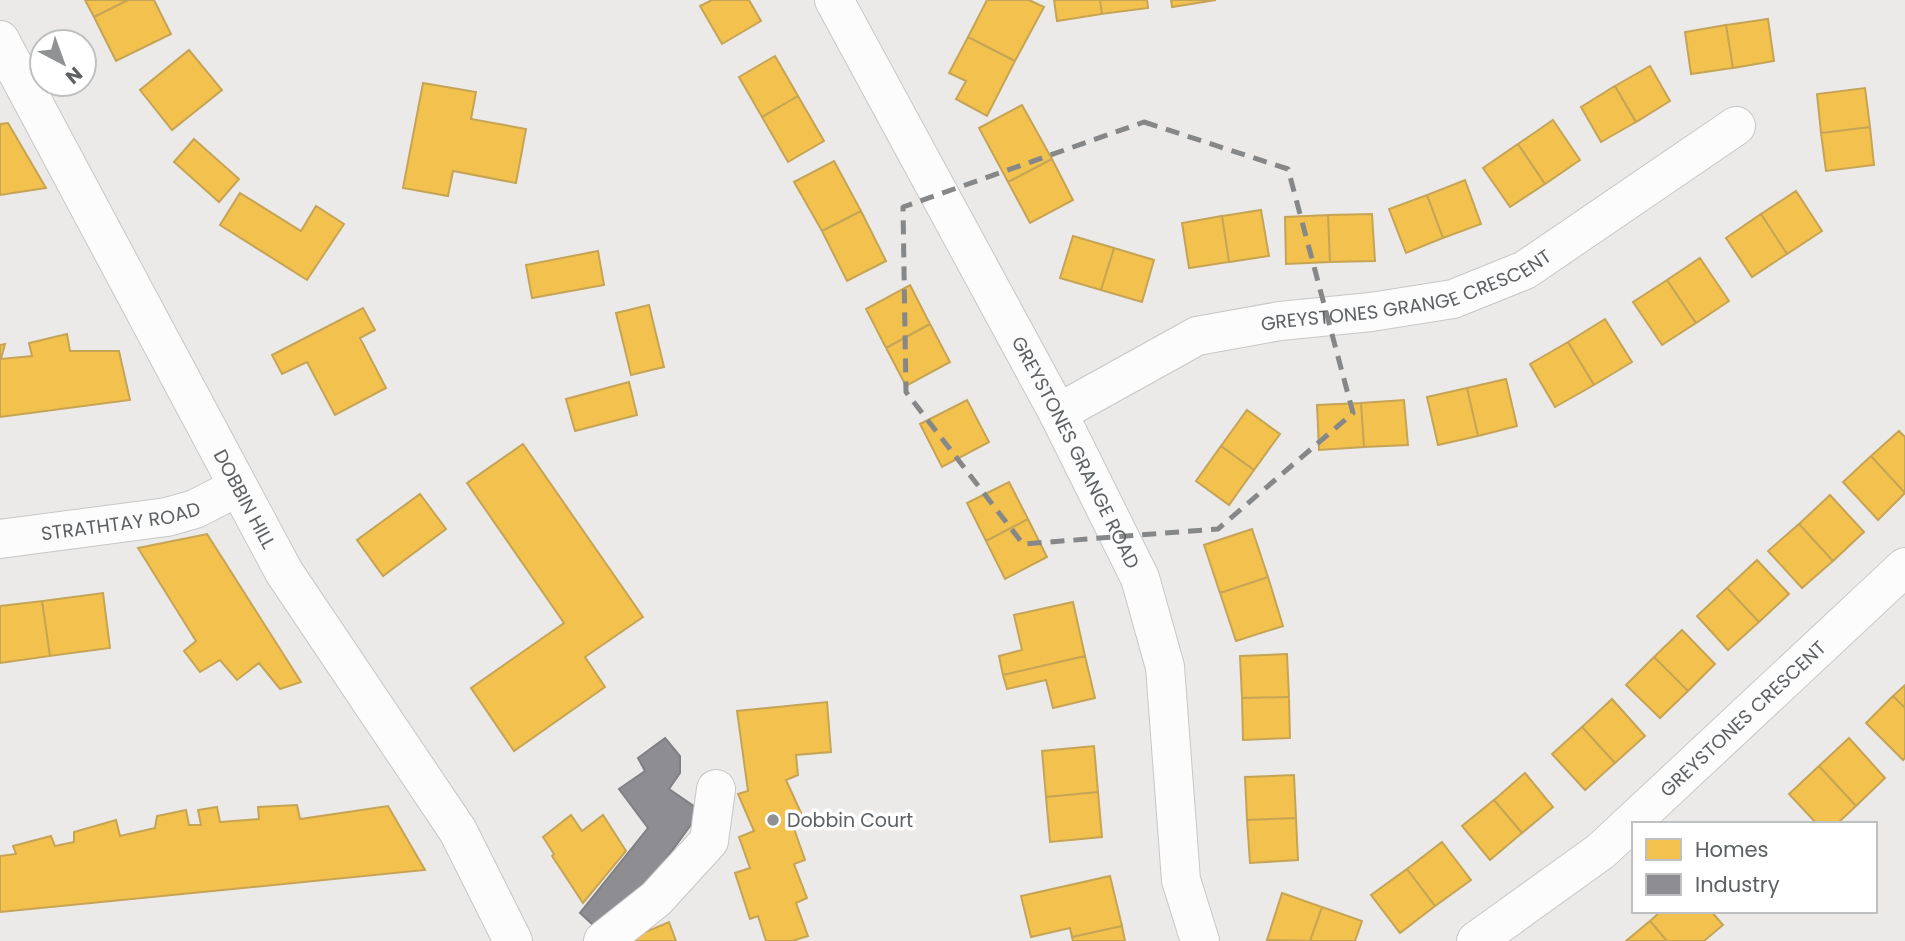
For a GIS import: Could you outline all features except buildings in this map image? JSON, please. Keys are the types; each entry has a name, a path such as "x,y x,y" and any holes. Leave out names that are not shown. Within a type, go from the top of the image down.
{"street":[{"name":"GREYSTONES GRANGE ROAD","path":"834,0 1058,413 1140,578 1165,667 1181,880 1200,941"},
{"name":"DOBBIN HILL","path":"3,51 284,572 458,831 513,941"},
{"name":"GREYSTONES GRANGE CRESCENT","path":"1058,413 1197,336 1280,321 1371,313 1453,299 1525,270 1736,125"},
{"name":"STRATHTAY ROAD","path":"0,539 167,517 195,509 238,487"},
{"name":"GREYSTONES CRESCENT","path":"1476,941 1601,851 1905,567"},
{"path":"603,941 656,899 709,841 716,789"}],"highlighted area":[{"path":"1144,122 1288,169 1353,413 1218,529 1023,544 906,392 903,207"}],"place":[{"name":"Dobbin Court","path":"773,820"}]}
